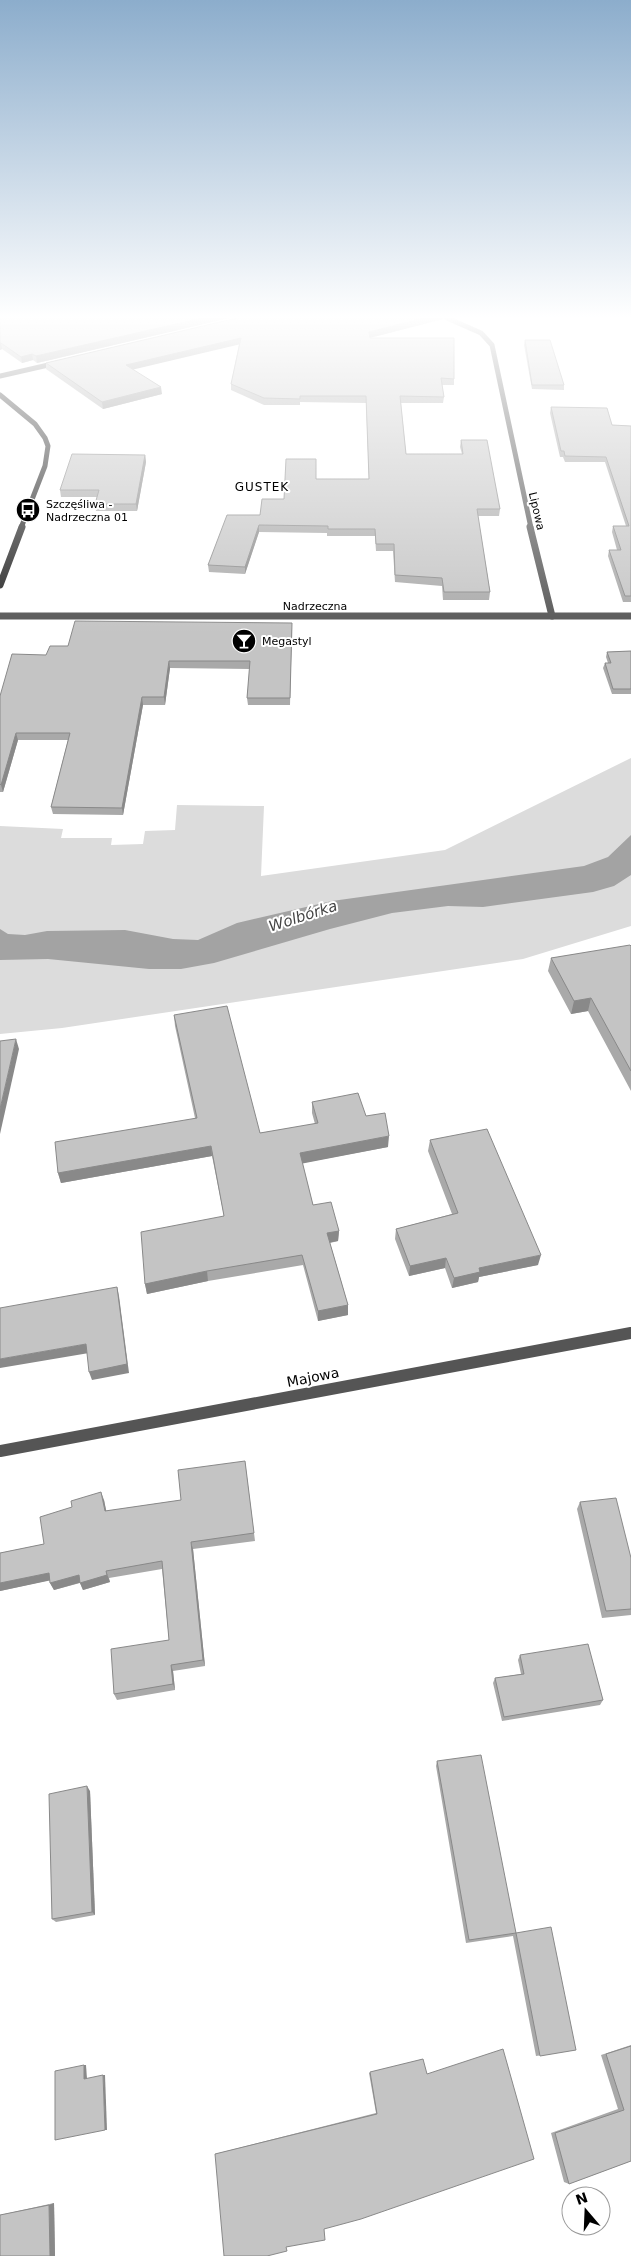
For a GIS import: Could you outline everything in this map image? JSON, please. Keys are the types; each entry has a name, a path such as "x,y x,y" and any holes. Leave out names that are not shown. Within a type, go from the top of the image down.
{"street":[{"path":"0,586 45,466 49,447 43,434 34,423"},
{"name":"Lipowa","path":"508,423 552,616"},
{"name":"Nadrzeczna","path":"0,616 631,616"},
{"name":"Majowa","path":"0,1451 631,1332"}],"shaded area":[{"path":"631,758 631,926 523,959 62,1028 0,1034 0,826 63,829 61,838 112,838 111,845 143,844 145,831 175,830 177,805 264,806 261,876 445,850"}],"water":[{"name":"Wolbórka","path":"631,835 631,875 614,886 593,892 483,907 448,906 392,913 214,963 181,969 149,969 48,959 0,960 0,929 8,934 25,935 47,931 125,930 173,939 198,940 237,923 332,901 584,866 608,857"}],"building":[{"path":"367,423 403,423 406,454 463,454 461,440 487,440 500,509 477,509 490,592 444,592 442,578 395,575 394,544 376,544 375,529 328,529 328,526 259,525 245,567 208,565 227,515 260,515 262,499 284,499 286,459 316,459 316,479 369,479"},
{"path":"555,423 611,423 612,425 631,426 631,596 625,596 609,550 621,550 613,526 629,526 606,457 565,456 564,451 561,451"},
{"path":"72,454 145,455 136,504 95,504 99,490 60,490"},
{"path":"75,621 292,623 290,698 247,698 250,661 169,661 164,697 142,697 122,808 51,807 70,733 16,733 1,785 0,696 12,654 46,655 50,646 68,646"},
{"path":"631,651 631,689 613,689 605,663 611,663 607,652"},
{"path":"630,945 631,1071 591,998 574,1001 551,958"},
{"path":"227,1006 260,1133 318,1123 312,1102 358,1093 366,1116 385,1113 389,1136 300,1153 313,1205 331,1202 339,1231 327,1233 348,1305 318,1311 302,1255 207,1271 145,1284 141,1232 224,1216 211,1146 58,1173 55,1142 197,1118 174,1015"},
{"path":"16,1039 0,1109 0,1041"},
{"path":"487,1129 541,1255 479,1268 480,1272 454,1278 446,1258 410,1266 396,1229 458,1213 430,1140"},
{"path":"117,1287 127,1364 89,1372 86,1344 0,1359 0,1308"},
{"path":"245,1461 254,1533 191,1542 203,1660 171,1665 173,1684 114,1694 111,1649 169,1640 162,1561 106,1571 107,1575 80,1583 79,1575 50,1583 49,1573 0,1583 0,1553 44,1544 40,1517 72,1507 71,1501 101,1492 105,1511 181,1500 178,1470"},
{"path":"616,1498 631,1558 631,1609 606,1611 580,1502"},
{"path":"588,1644 603,1700 504,1717 495,1678 524,1674 520,1655"},
{"path":"481,1755 516,1933 469,1940 437,1761"},
{"path":"87,1786 92,1912 52,1919 49,1794"},
{"path":"551,1927 576,2050 540,2056 516,1933"},
{"path":"631,2046 631,2161 569,2184 555,2133 624,2110 606,2054"},
{"path":"503,2049 534,2159 361,2219 324,2229 325,2240 286,2247 287,2251 267,2256 224,2256 215,2154 377,2114 370,2072 423,2059 427,2074"},
{"path":"84,2065 84,2079 103,2075 105,2130 55,2140 55,2071"},
{"path":"49,2205 50,2256 0,2256 0,2215"}],"place":[{"name":"Szczęśliwa - Nadrzeczna 01","path":"28,510"},
{"name":"Megastyl","path":"244,641"}],"district":[{"name":"GUSTEK","path":"262,487"}]}
